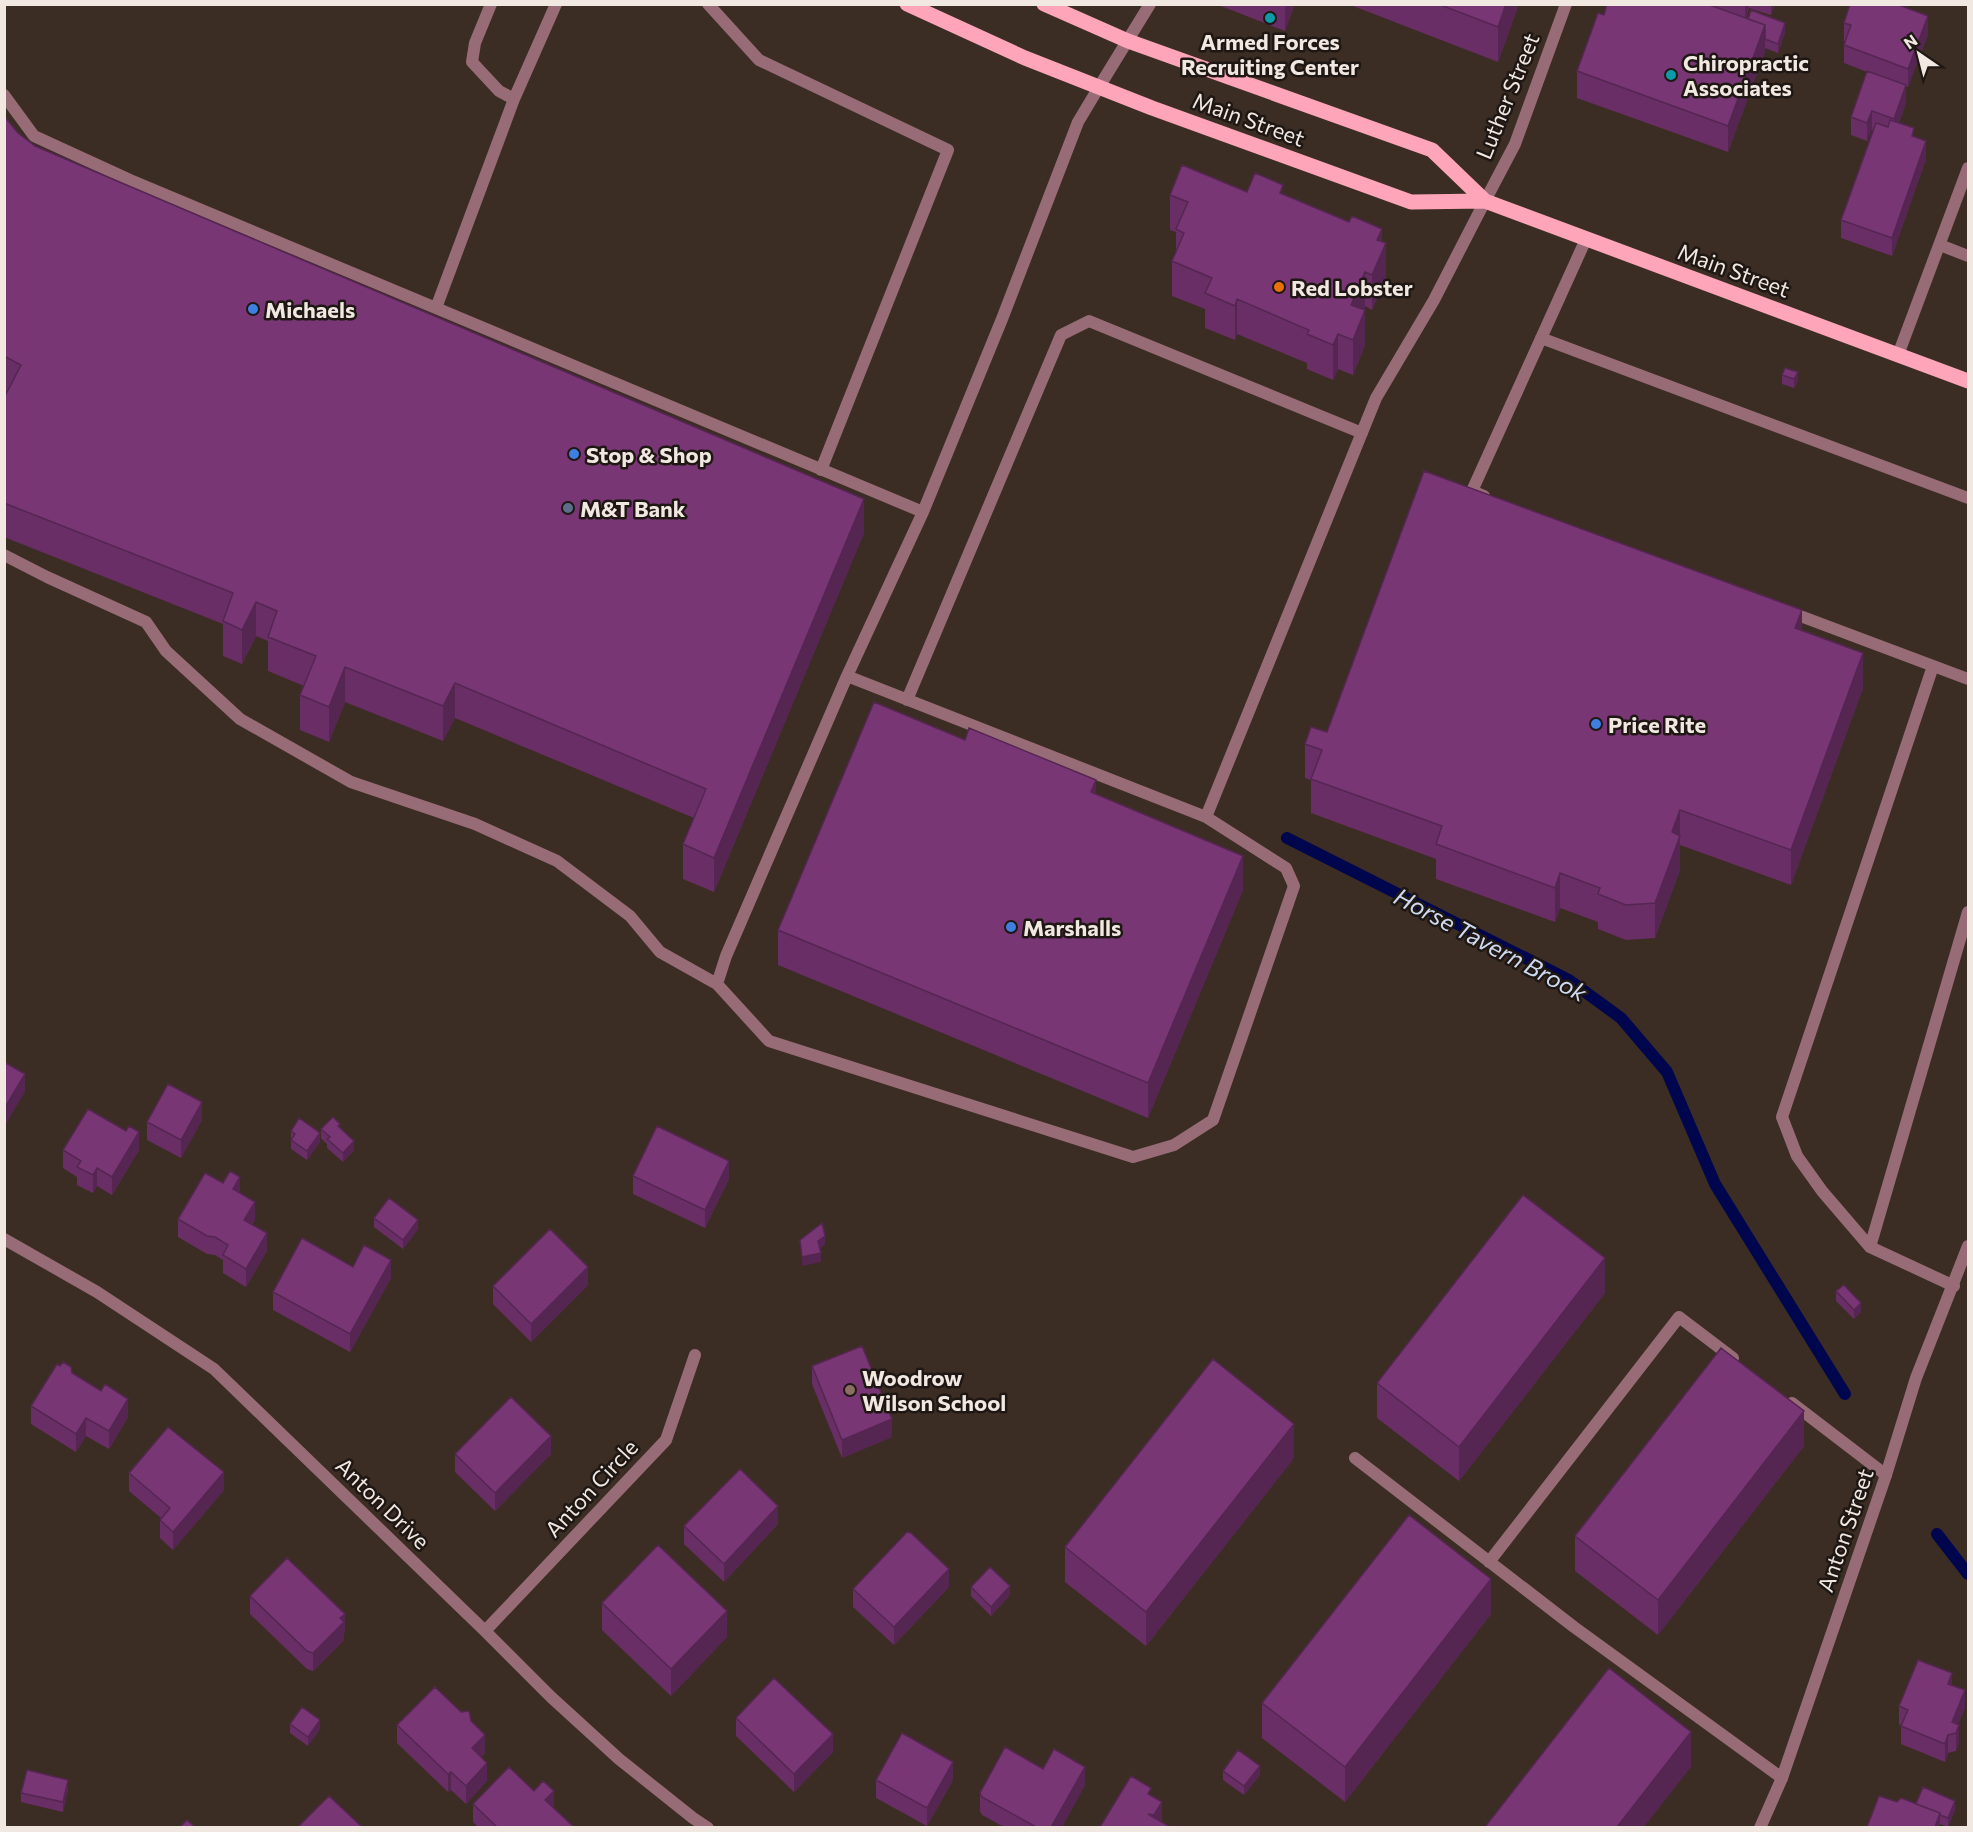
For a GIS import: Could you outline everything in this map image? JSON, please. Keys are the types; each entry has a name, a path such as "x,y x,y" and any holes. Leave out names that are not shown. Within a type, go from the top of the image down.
{"main road":[{"name":"Main Street","path":"907,4 1025,58 1411,202 1485,201 1968,381"},
{"name":"Main Street","path":"1044,4 1128,41 1432,150 1485,201"}],"street":[{"path":"491,4 475,43 472,62 499,91 514,99"},
{"path":"436,308 514,99 556,4"},
{"path":"708,4 759,60 948,150 821,470"},
{"path":"717,984 726,956 847,676 923,512 1002,319 1078,122 1150,4"},
{"name":"Luther Street","path":"1206,817 1376,398 1434,300 1515,144 1566,4"},
{"path":"4,95 34,136 130,180 923,512"},
{"path":"1899,355 1968,168"},
{"path":"1493,499 1472,491 1586,239"},
{"path":"1940,245 1968,256"},
{"path":"907,700 1061,335 1089,321 1362,433"},
{"path":"1541,338 1968,498"},
{"path":"4,555 147,622 166,651 240,719 351,782 475,824 557,861 630,916 660,952 717,984 769,1041 1133,1157 1174,1145 1213,1120 1294,886 1286,867 1206,817 847,676"},
{"path":"1777,608 1968,679"},
{"path":"1933,666 1782,1117 1797,1156 1822,1191 1870,1247 1953,1286"},
{"path":"1870,1247 1968,912"},
{"name":"Anton Drive","path":"4,1239 98,1292 214,1369 551,1697 620,1759 693,1818 708,1827"},
{"name":"Anton Street","path":"1760,1827 1782,1778 1886,1475 1916,1378 1968,1246"},
{"path":"1489,1562 1679,1317 1745,1368"},
{"name":"Anton Circle","path":"485,1631 666,1440 695,1355"},
{"path":"1783,1396 1886,1475"},
{"path":"1355,1458 1574,1627 1782,1778"}],"building":[{"path":"1438,4 1506,4 1498,27"},
{"name":"Chiropractic Associates","path":"1607,4 1707,4 1765,25 1728,126 1577,71 1598,13 1604,15"},
{"path":"1850,4 1896,4 1928,16 1908,69 1844,45 1851,25 1844,23"},
{"path":"1751,10 1785,23 1778,44 1765,39 1765,25 1748,19"},
{"path":"1867,71 1906,85 1894,119 1872,111 1867,123 1851,117"},
{"path":"4,116 18,133 35,146 864,499 714,858 683,844 706,789 455,683 443,706 345,667 329,707 300,695 316,656 268,637 277,611 256,602 242,630 223,621 233,593 4,503 4,398 21,365 4,356"},
{"path":"1890,120 1914,128 1912,136 1926,141 1892,238 1841,220 1876,123 1888,127"},
{"name":"Red Lobster","path":"1182,165 1247,192 1255,173 1283,185 1280,193 1349,222 1352,216 1382,229 1377,240 1386,243 1372,275 1365,272 1351,305 1365,310 1353,340 1338,334 1333,345 1307,334 1309,330 1237,299 1235,306 1205,293 1212,278 1172,261 1184,233 1176,229 1188,202 1170,195"},
{"path":"1785,368 1798,372 1794,379 1782,375"},
{"name":"Price Rite","path":"1424,471 1802,610 1795,628 1863,653 1791,850 1680,810 1672,832 1680,836 1655,903 1626,905 1598,894 1600,888 1560,873 1555,888 1436,844 1442,826 1311,779 1322,750 1305,744 1311,727 1327,732"},
{"name":"Marshalls","path":"874,702 965,740 969,728 1096,780 1091,792 1243,856 1148,1083 778,930"},
{"path":"4,1062 25,1074 4,1109"},
{"path":"168,1084 202,1102 181,1140 147,1122"},
{"path":"88,1109 126,1131 129,1126 139,1132 112,1177 97,1168 93,1175 77,1167 81,1161 63,1150"},
{"path":"333,1117 340,1124 338,1126 354,1141 343,1153 327,1139 330,1137 321,1129"},
{"path":"299,1118 320,1133 307,1151 291,1140 295,1134 291,1131"},
{"path":"657,1126 729,1161 705,1210 633,1176"},
{"path":"230,1171 240,1177 233,1189 255,1202 244,1220 267,1233 246,1269 223,1255 228,1245 178,1219 205,1173 223,1183"},
{"path":"1523,1195 1605,1258 1459,1447 1377,1383"},
{"path":"389,1198 418,1220 403,1240 374,1218"},
{"path":"822,1223 825,1236 818,1241 821,1253 802,1257 800,1240"},
{"path":"550,1229 588,1267 531,1324 493,1286"},
{"path":"302,1238 353,1267 364,1245 391,1260 350,1334 273,1292"},
{"path":"1844,1285 1861,1303 1854,1310 1836,1291"},
{"path":"862,1346 892,1419 842,1440 812,1366"},
{"path":"1721,1348 1804,1411 1658,1600 1575,1536"},
{"path":"1213,1359 1294,1424 1146,1612 1065,1547"},
{"path":"63,1362 71,1367 72,1373 101,1391 105,1384 128,1399 109,1431 86,1418 76,1434 31,1406 57,1364 60,1366"},
{"path":"511,1397 551,1436 495,1493 455,1454"},
{"path":"168,1427 224,1472 173,1532 160,1520 170,1508 129,1473"},
{"path":"740,1469 778,1506 724,1564 684,1526"},
{"path":"1409,1515 1491,1579 1345,1767 1262,1703"},
{"path":"907,1532 911,1533 949,1569 894,1627 853,1589"},
{"path":"658,1545 727,1611 671,1669 602,1603"},
{"path":"287,1558 345,1614 340,1618 344,1622 313,1653 307,1651 250,1596"},
{"path":"990,1567 1010,1586 991,1607 971,1587"},
{"path":"1918,1660 1952,1673 1948,1684 1965,1690 1952,1722 1959,1725 1956,1733 1948,1735 1945,1744 1901,1726 1908,1710 1899,1706"},
{"path":"1609,1668 1691,1732 1617,1827 1485,1827"},
{"path":"774,1678 833,1734 794,1774 736,1718"},
{"path":"435,1687 461,1712 469,1711 471,1721 485,1735 472,1748 487,1763 466,1786 451,1772 448,1774 397,1725"},
{"path":"302,1707 320,1720 308,1737 290,1724"},
{"path":"902,1733 953,1762 927,1808 876,1780"},
{"path":"1005,1747 1043,1769 1054,1749 1085,1767 1051,1827 1036,1827 982,1797 980,1793"},
{"path":"1238,1750 1260,1766 1244,1786 1223,1771"},
{"path":"509,1767 534,1791 543,1781 554,1791 545,1800 574,1827 497,1827 473,1804"},
{"path":"27,1770 68,1780 63,1802 21,1793"},
{"path":"1131,1776 1151,1788 1148,1794 1162,1802 1154,1815 1148,1814 1170,1827 1100,1827"},
{"path":"1923,1787 1955,1801 1948,1818 1916,1804"},
{"path":"329,1796 362,1827 298,1827"},
{"path":"1879,1796 1897,1802 1901,1798 1940,1813 1935,1827 1867,1827"},
{"path":"187,1820 195,1827 180,1827"}],"waterway":[{"name":"Horse Tavern Brook","path":"1287,838 1569,980 1621,1018 1667,1072 1715,1184 1845,1394"},
{"name":"Horse Tavern Brook","path":"1937,1534 1968,1574"}],"place":[{"name":"Armed Forces Recruiting Center","path":"1270,18"},
{"name":"Chiropractic Associates","path":"1671,75"},
{"name":"Red Lobster","path":"1279,287"},
{"name":"Michaels","path":"253,309"},
{"name":"Stop & Shop","path":"574,454"},
{"name":"M&T Bank","path":"568,508"},
{"name":"Price Rite","path":"1596,724"},
{"name":"Marshalls","path":"1011,927"},
{"name":"Woodrow Wilson School","path":"850,1390"}]}
